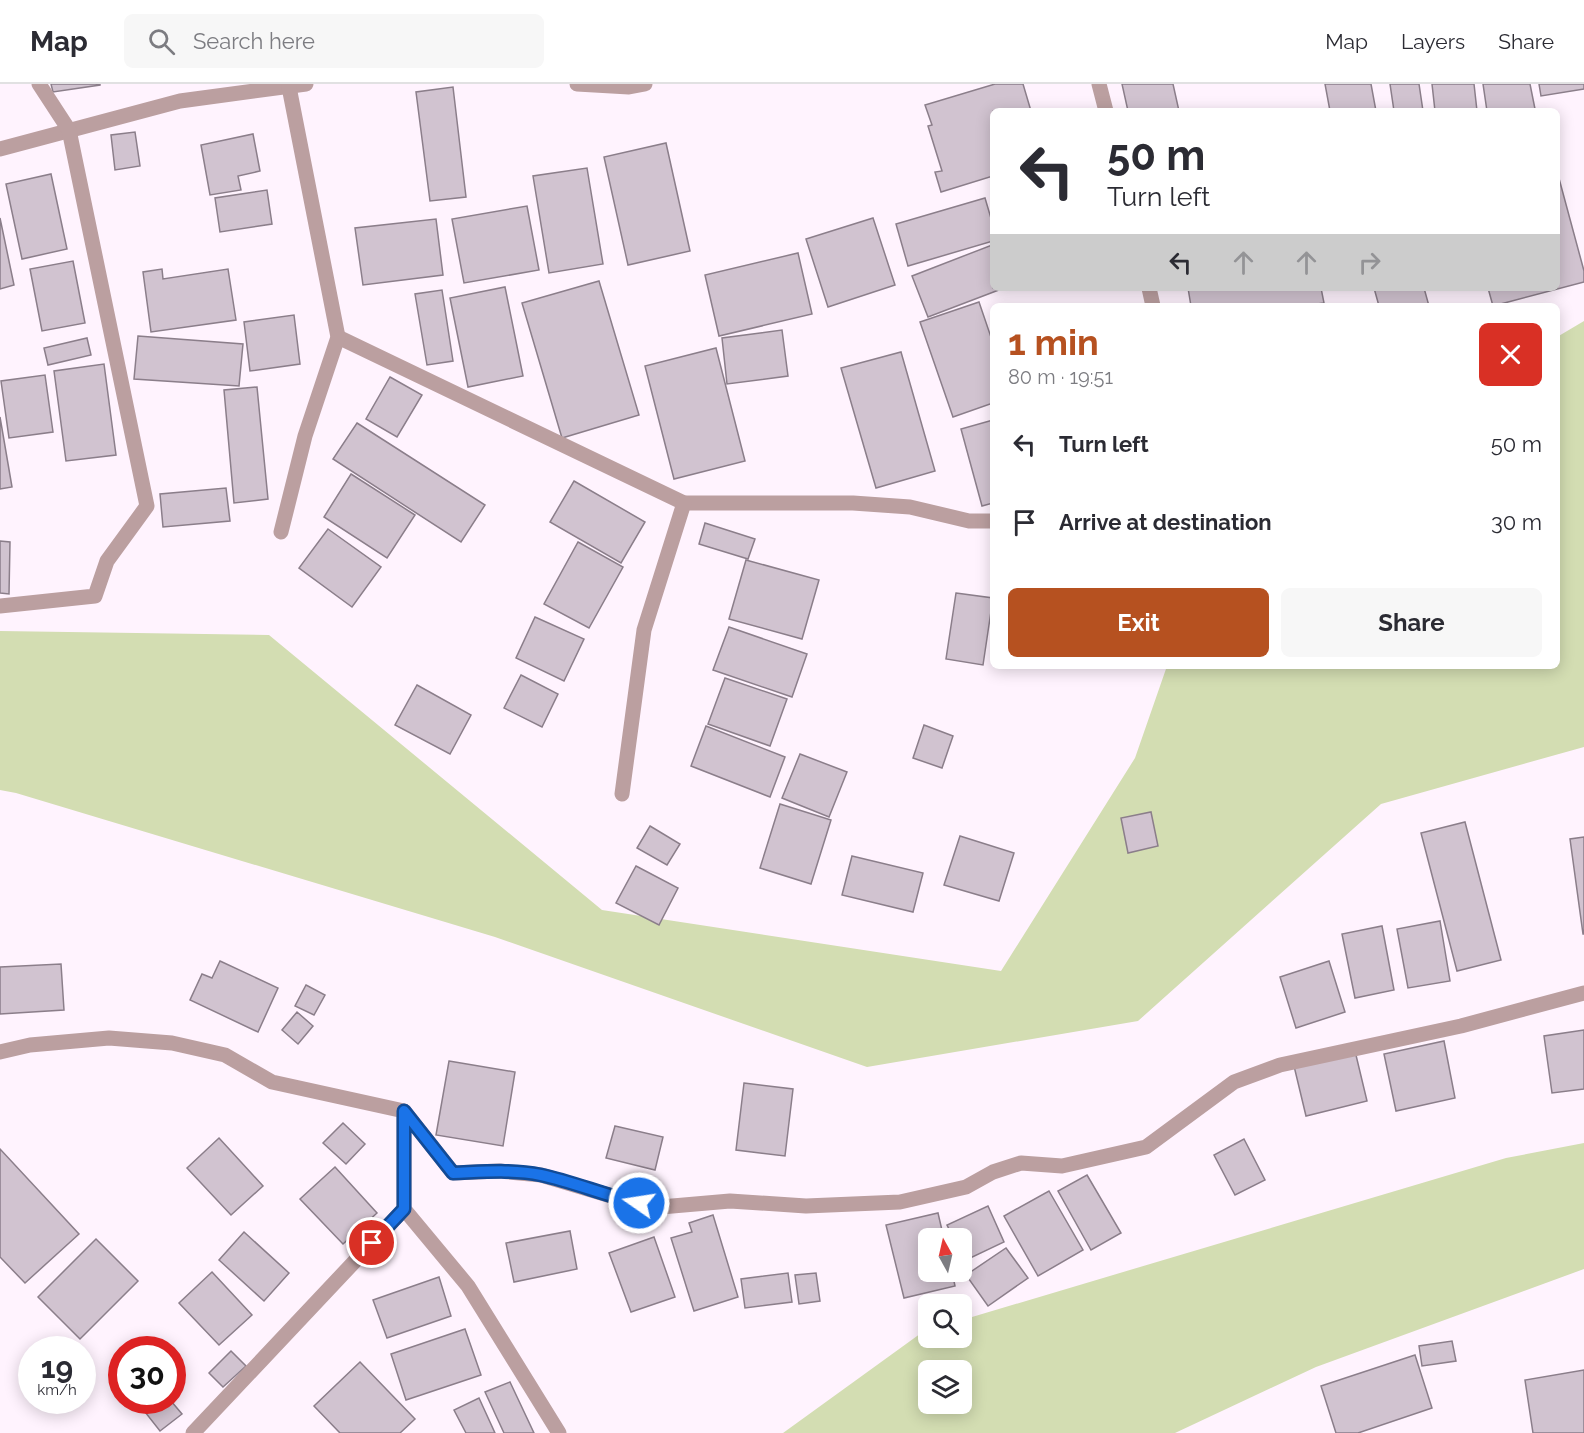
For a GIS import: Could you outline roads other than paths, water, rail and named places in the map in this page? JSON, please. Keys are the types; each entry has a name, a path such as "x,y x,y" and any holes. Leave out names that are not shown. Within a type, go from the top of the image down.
{"street":[{"path":"0,606 95,596 107,561 147,506 69,130 39,84"},
{"path":"0,149 180,101 306,84"},
{"path":"578,84 629,87 645,84"},
{"path":"1099,84 1105,108"},
{"path":"281,532 305,436 338,337 289,87"},
{"path":"338,337 684,503 853,502 910,507 969,521 990,521"},
{"path":"622,794 644,630 684,503"},
{"path":"0,1052 30,1045 108,1038 172,1043 225,1055 272,1082 404,1111 453,1173 499,1171 541,1175 618,1198 661,1207 730,1201 806,1206 900,1202 966,1187 993,1173 1022,1163 1062,1167 1146,1147 1234,1082 1280,1065 1461,1026 1584,993"},
{"path":"404,1111 404,1209 468,1286 559,1433"},
{"path":"193,1433 404,1209"}]}
